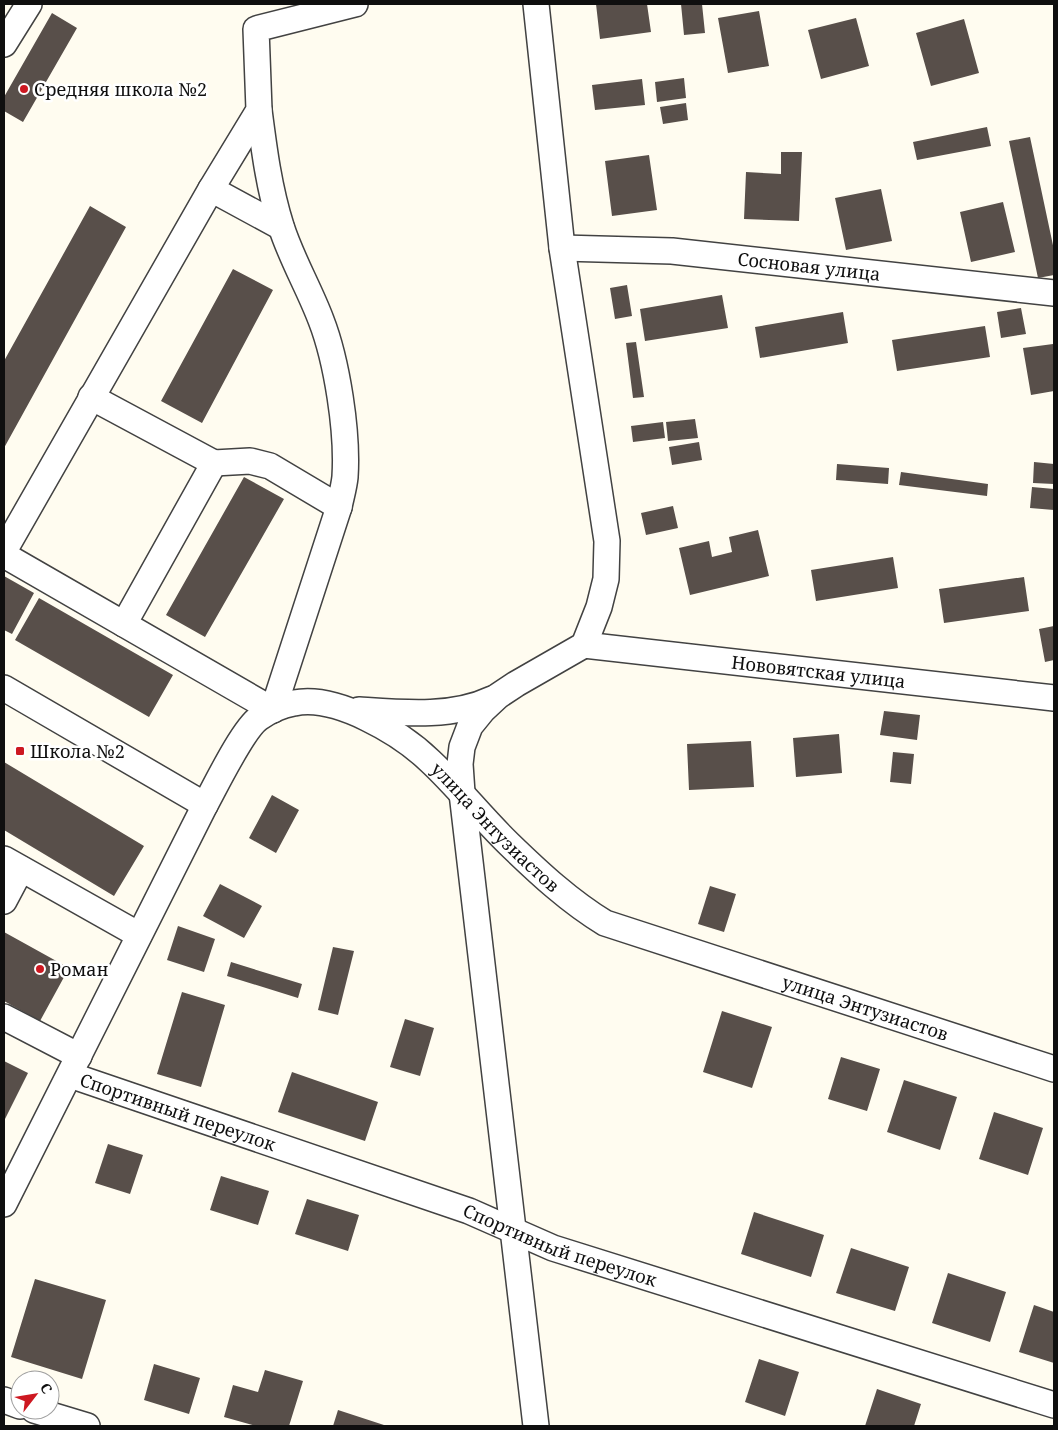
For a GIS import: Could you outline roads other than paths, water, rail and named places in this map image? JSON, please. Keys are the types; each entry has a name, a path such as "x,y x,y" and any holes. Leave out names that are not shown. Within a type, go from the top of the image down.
{"street":[{"path":"4,44 30,4"},
{"path":"4,555 273,710 339,507 345,478 344,433 329,343 281,226 268,177 259,110 256,29 356,4"},
{"path":"344,708 399,712 456,710 478,706 584,645 599,608 606,579 607,541 562,248 536,4"},
{"path":"4,551 211,188 259,110"},
{"path":"211,188 281,226"},
{"name":"Сосновая улица","path":"562,248 672,251 1054,293"},
{"path":"91,397 214,463 250,461 270,466 339,507"},
{"path":"124,624 214,463"},
{"name":"Нововятская улица","path":"584,645 1054,698"},
{"path":"4,688 205,804"},
{"path":"498,696 470,726 462,747 460,764 536,1426"},
{"name":"улица Энтузиастов","path":"4,1204 205,804 244,735 258,719 273,710 294,703 314,702 344,708 375,722 400,737 429,760 508,843 557,889 580,908 605,923 1054,1069"},
{"path":"4,901 12,864 139,935"},
{"name":"Спортивный переулок","path":"4,1017 74,1065 469,1211 553,1248 1054,1405"},
{"path":"60,1418 87,1426"}],"place":[{"name":"Средняя школа №2","path":"24,89"},
{"name":"Школа №2","path":"20,751"},
{"name":"Роман","path":"40,969"}]}
